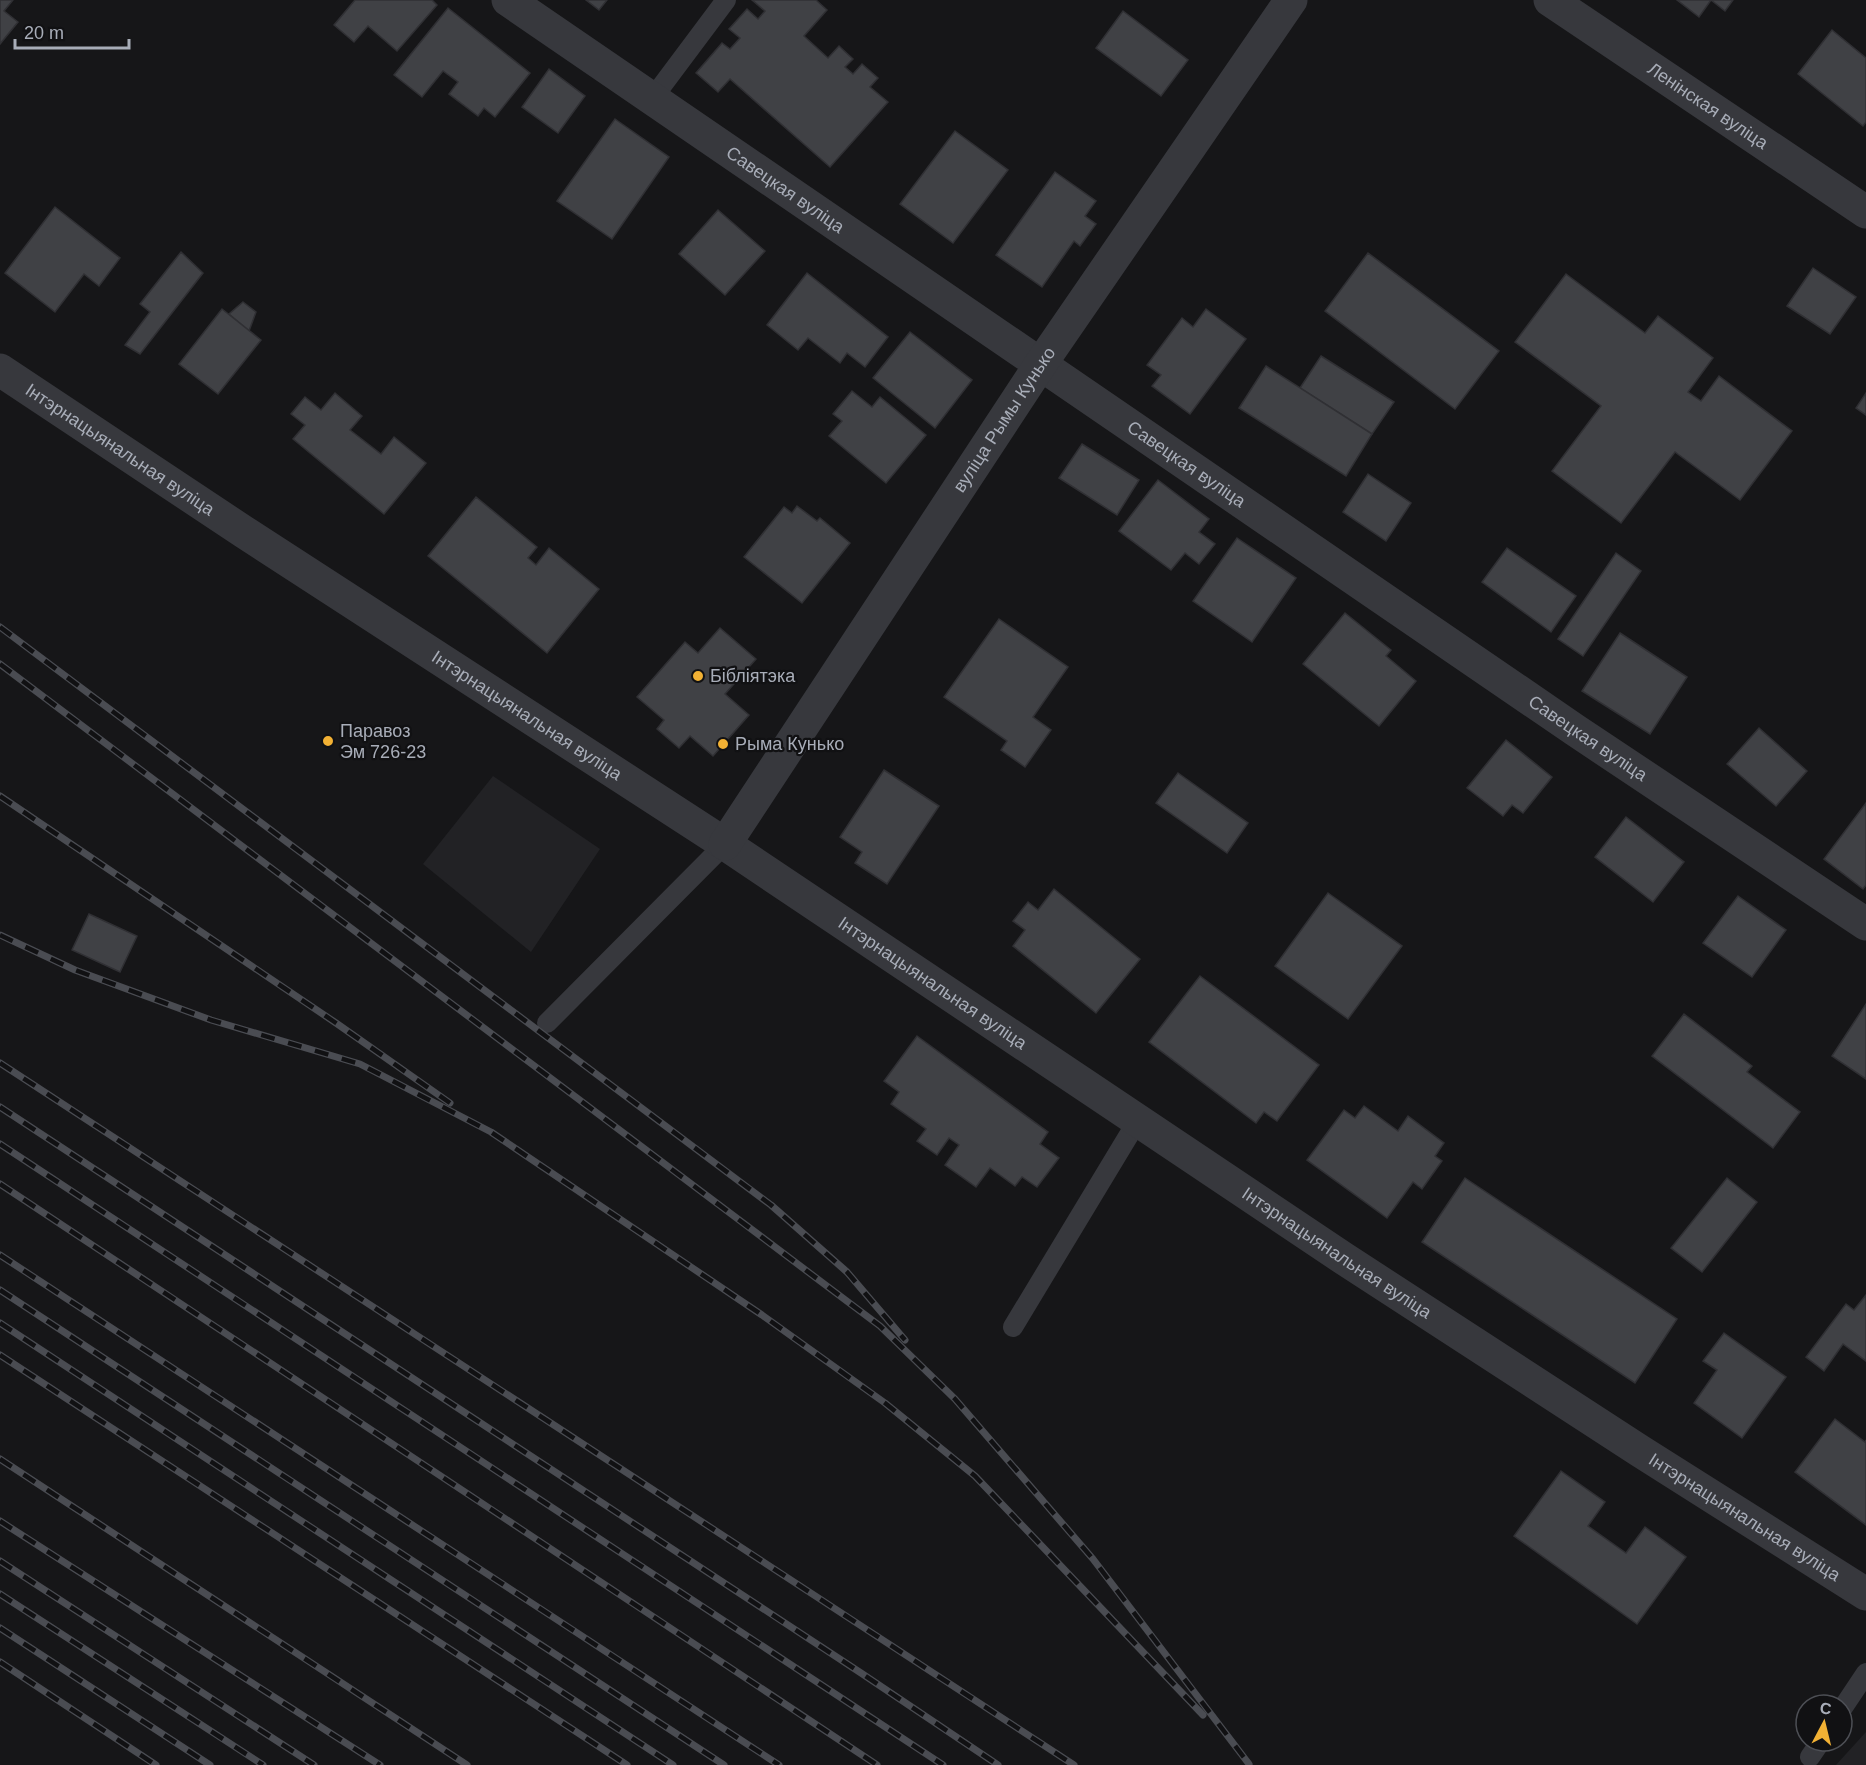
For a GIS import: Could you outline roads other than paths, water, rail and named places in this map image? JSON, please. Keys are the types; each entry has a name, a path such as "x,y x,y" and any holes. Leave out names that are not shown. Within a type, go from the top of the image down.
{"street":[{"name":"Савецкая вуліца","path":"508,0 1040,366 1575,730 1866,924"},
{"name":"вуліца Рымы Кунько","path":"725,844 1040,366 1291,0"},
{"name":"Ленінская вуліца","path":"1550,0 1866,212"},
{"name":"Інтэрнацыянальная вуліца","path":"0,370 244,532 725,844 1343,1258 1866,1594"}],"lane":[{"path":"652,99 726,0"},
{"path":"547,1023 725,844"},
{"path":"1013,1327 1138,1120"},
{"path":"1853,1693 1866,1673"}],"railway":[{"path":"0,627 771,1205 847,1272 905,1340"},
{"path":"0,664 880,1326 955,1399 1093,1559 1249,1764"},
{"path":"0,796 336,1023 450,1103"},
{"path":"0,935 75,970 211,1020 360,1064 491,1132 762,1315 885,1403 975,1476 1203,1715"},
{"path":"0,1063 1074,1765"},
{"path":"0,1107 998,1765"},
{"path":"0,1144 943,1765"},
{"path":"0,1184 877,1765"},
{"path":"0,1255 779,1765"},
{"path":"0,1290 724,1765"},
{"path":"0,1323 673,1765"},
{"path":"0,1355 627,1765"},
{"path":"0,1459 467,1765"},
{"path":"0,1521 380,1765"},
{"path":"0,1561 314,1765"},
{"path":"0,1594 263,1765"},
{"path":"0,1628 210,1765"},
{"path":"0,1662 156,1765"}],"place":[{"name":"Бібліятэка","path":"698,676"},
{"name":"Паравоз Эм 726-23","path":"328,741"},
{"name":"Рыма Кунько","path":"723,744"}]}
